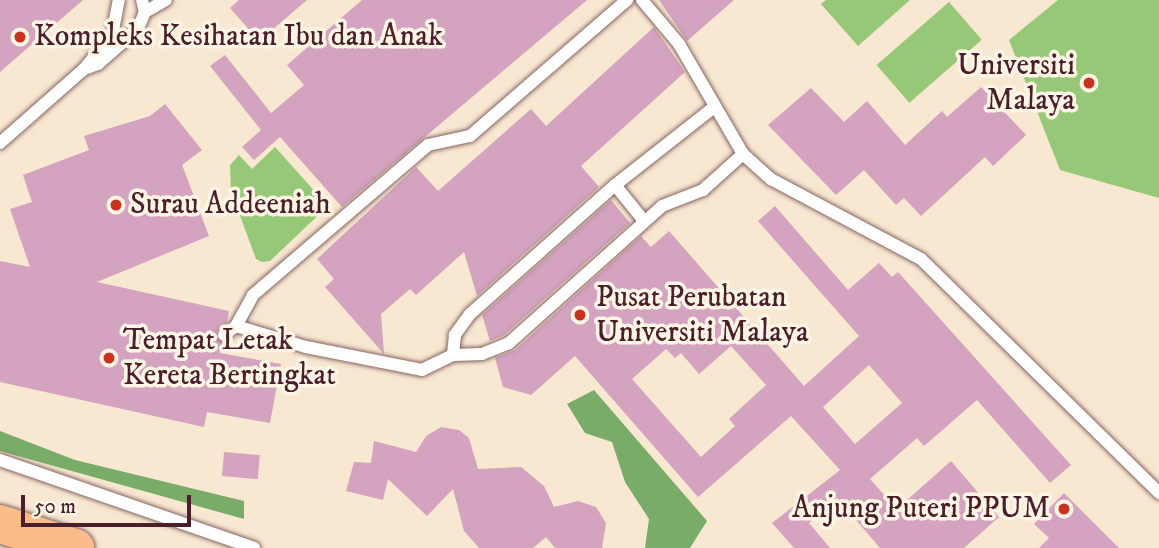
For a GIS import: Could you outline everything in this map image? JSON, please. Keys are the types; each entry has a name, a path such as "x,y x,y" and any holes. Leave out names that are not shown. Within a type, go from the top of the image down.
{"highway":[{"path":"0,524 75,548"}],"lane":[{"path":"0,143 84,69 112,35 117,0"},
{"path":"84,69 98,64 133,36 144,6 166,0"},
{"path":"224,335 236,326 253,295 428,145 470,136 627,0"},
{"path":"642,0 679,44 713,107 743,153 771,179 921,259 1159,493"},
{"path":"453,355 455,335 470,314 615,185 713,107"},
{"path":"236,326 306,347 422,370 453,355 482,354 509,343 644,221 674,198 703,190 743,153"},
{"path":"615,185 644,221"},
{"path":"0,460 254,548"}],"green space":[{"path":"826,0 910,0 858,46 821,4"},
{"path":"1058,0 1159,0 1159,198 1060,170 1009,40"},
{"path":"949,2 982,40 909,103 877,65"},
{"path":"275,147 328,206 270,261 262,262 256,259 231,191 230,165 239,155 252,169"},
{"path":"594,390 707,521 690,548 645,548 649,519 625,482 612,442 585,433 567,404"},
{"path":"0,431 75,460 244,501 244,519 0,451"}],"building":[{"name":"Kompleks Kesihatan Ibu dan Anak","path":"0,0 83,0 0,72"},
{"path":"239,0 307,0 259,41 230,8"},
{"path":"362,0 587,0 342,207 280,137 254,160 242,147 261,130 210,66 225,55 271,113 304,85 287,65"},
{"path":"659,0 734,0 687,41"},
{"path":"654,27 685,72 581,166 599,187 477,296 464,252 416,295 410,289 381,314 384,354 325,287 334,279 317,259 416,167 438,191 531,109 546,126"},
{"path":"981,87 1026,135 993,166 985,157 921,216 904,198 896,205 864,170 836,195 768,125 811,88 844,122 867,101 905,145 942,111 947,117"},
{"path":"165,104 202,150 182,165 209,236 97,282 229,311 227,322 216,332 222,343 220,353 281,364 270,423 207,412 204,427 0,382 0,261 30,267 10,209 32,202 23,175 89,150 84,136 150,116"},
{"path":"611,200 630,223 504,335 490,341 482,315"},
{"path":"775,206 848,290 879,263 892,277 898,272 1071,465 1050,483 977,400 924,446 917,438 870,479 897,509 951,461 999,517 964,548 880,548 837,498 809,523 830,548 794,548 772,523 840,470 791,416 698,497 575,356 531,395 503,387 495,358 515,350 641,236 651,247 669,231 804,386 859,336 758,221","holes":["731,346 766,385 729,419 735,426 701,457 632,379 666,349 675,358 681,353 699,374","869,365 902,403 855,444 823,407"]},
{"path":"441,427 459,430 469,438 478,469 521,467 544,486 554,507 578,501 596,507 606,523 602,548 555,548 546,537 533,548 479,548 464,531 453,489 427,516 388,479 383,500 346,491 354,462 371,463 374,441 416,452 426,436"},
{"path":"224,452 260,455 258,479 222,476"},
{"name":"Anjung Puteri PPUM","path":"1064,493 1119,548 1039,548 1049,538 1034,524"}],"place":[{"name":"Kompleks Kesihatan Ibu dan Anak","path":"20,37"},
{"name":"Universiti Malaya","path":"1089,83"},
{"name":"Surau Addeeniah","path":"116,205"},
{"name":"Pusat Perubatan Universiti Malaya","path":"580,315"},
{"name":"Tempat Letak Kereta Bertingkat","path":"109,358"},
{"name":"Anjung Puteri PPUM","path":"1064,509"}]}
